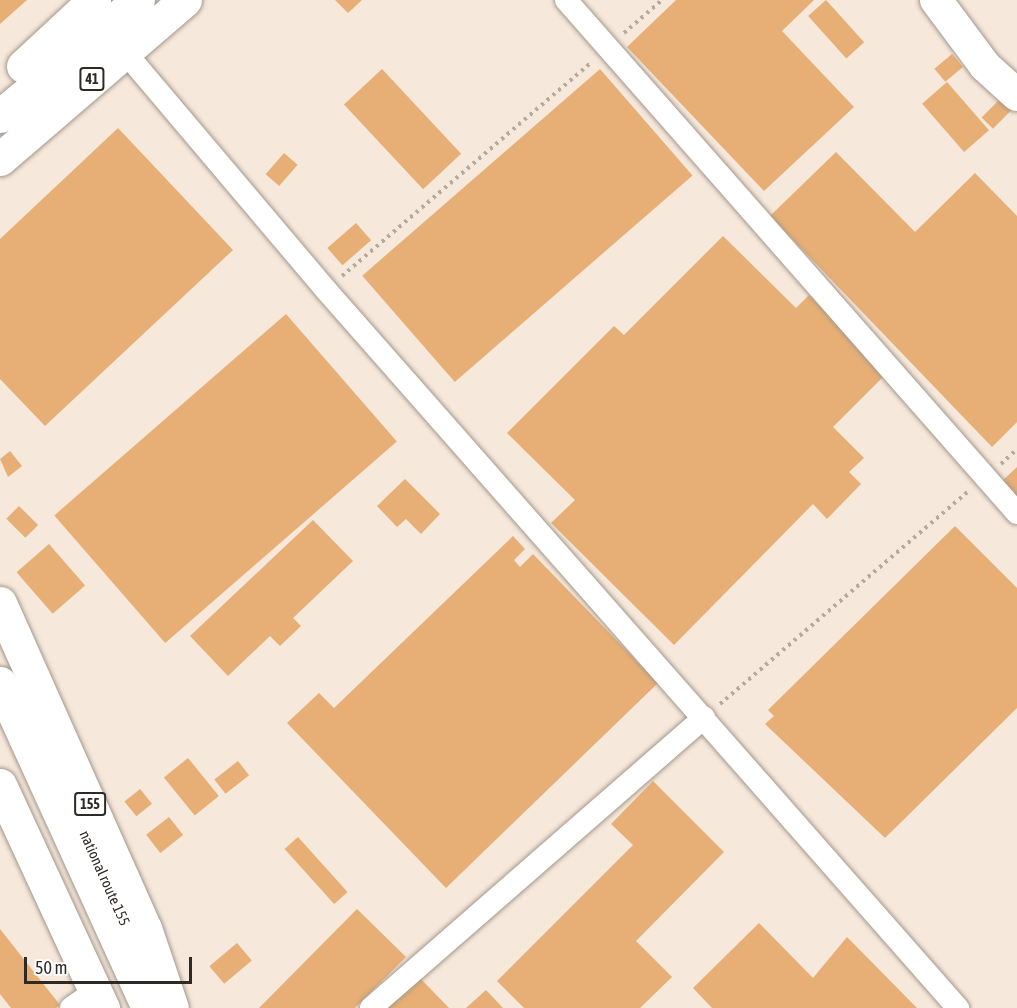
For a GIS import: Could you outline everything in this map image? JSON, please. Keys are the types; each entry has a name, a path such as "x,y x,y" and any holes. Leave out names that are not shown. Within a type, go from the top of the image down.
{"highway":[{"path":"0,116 138,0"},
{"name":"41","path":"0,159 185,0"},
{"path":"0,87 87,2"},
{"name":"155","path":"0,603 145,928 172,1008"},
{"name":"national route 155","path":"0,648 126,940 148,1008"},
{"name":"national route 155","path":"0,682 126,940 166,1008"},
{"path":"0,785 90,1002"}],"street":[{"path":"566,0 1017,513"},
{"path":"936,0 985,66 1017,95"},
{"path":"124,51 326,290 958,1008"},
{"path":"371,1008 704,718"}],"path":[{"path":"326,290 662,0"},
{"path":"704,718 986,477"}],"building":[{"path":"0,0 27,0 0,24"},
{"path":"335,0 362,0 348,13"},
{"path":"676,0 814,0 782,31 854,107 764,191 627,47"},
{"path":"826,0 864,42 846,58 808,16"},
{"path":"952,54 963,67 945,82 934,69"},
{"path":"382,69 461,154 423,189 344,104"},
{"path":"600,69 693,175 455,382 362,276"},
{"path":"947,82 989,130 964,152 922,104"},
{"path":"1000,99 1011,110 993,129 982,117"},
{"path":"118,128 233,250 45,426 0,379 0,239"},
{"path":"836,152 915,232 975,173 1017,216 1017,422 992,447 770,216"},
{"path":"284,153 298,165 279,186 266,174"},
{"path":"356,223 371,240 342,265 327,248"},
{"path":"723,236 796,308 809,295 887,373 833,427 864,458 849,472 861,484 827,519 813,504 674,645 551,523 575,500 507,433 614,326 624,335"},
{"path":"286,314 397,442 165,643 54,515"},
{"path":"10,451 22,466 8,477 0,459"},
{"path":"1017,467 1017,500 1000,483"},
{"path":"405,479 440,514 421,534 406,519 397,527 377,506"},
{"path":"19,506 38,525 25,538 6,519"},
{"path":"313,520 353,561 293,618 301,626 280,646 270,636 228,676 190,636"},
{"path":"955,526 1017,588 1017,708 885,838 765,724 774,716 768,710"},
{"path":"513,536 525,549 514,560 520,567 533,554 658,683 446,888 287,723 319,693 334,708"},
{"path":"49,544 85,586 53,614 17,572"},
{"path":"188,758 219,796 195,816 164,778"},
{"path":"238,761 249,775 225,794 214,779"},
{"path":"653,781 724,852 636,941 672,977 640,1008 524,1008 497,981 633,845 611,824"},
{"path":"140,789 152,804 136,816 124,802"},
{"path":"169,817 183,835 160,853 146,835"},
{"path":"298,837 348,892 334,904 285,849"},
{"path":"357,909 406,957 355,1008 259,1008"},
{"path":"759,923 813,978 847,937 917,1008 712,1008 693,988"},
{"path":"0,929 60,1005 56,1008 11,1008 0,994"},
{"path":"237,943 252,961 224,984 209,966"},
{"path":"418,976 449,1008 385,1008"},
{"path":"486,990 503,1008 466,1008"}]}
